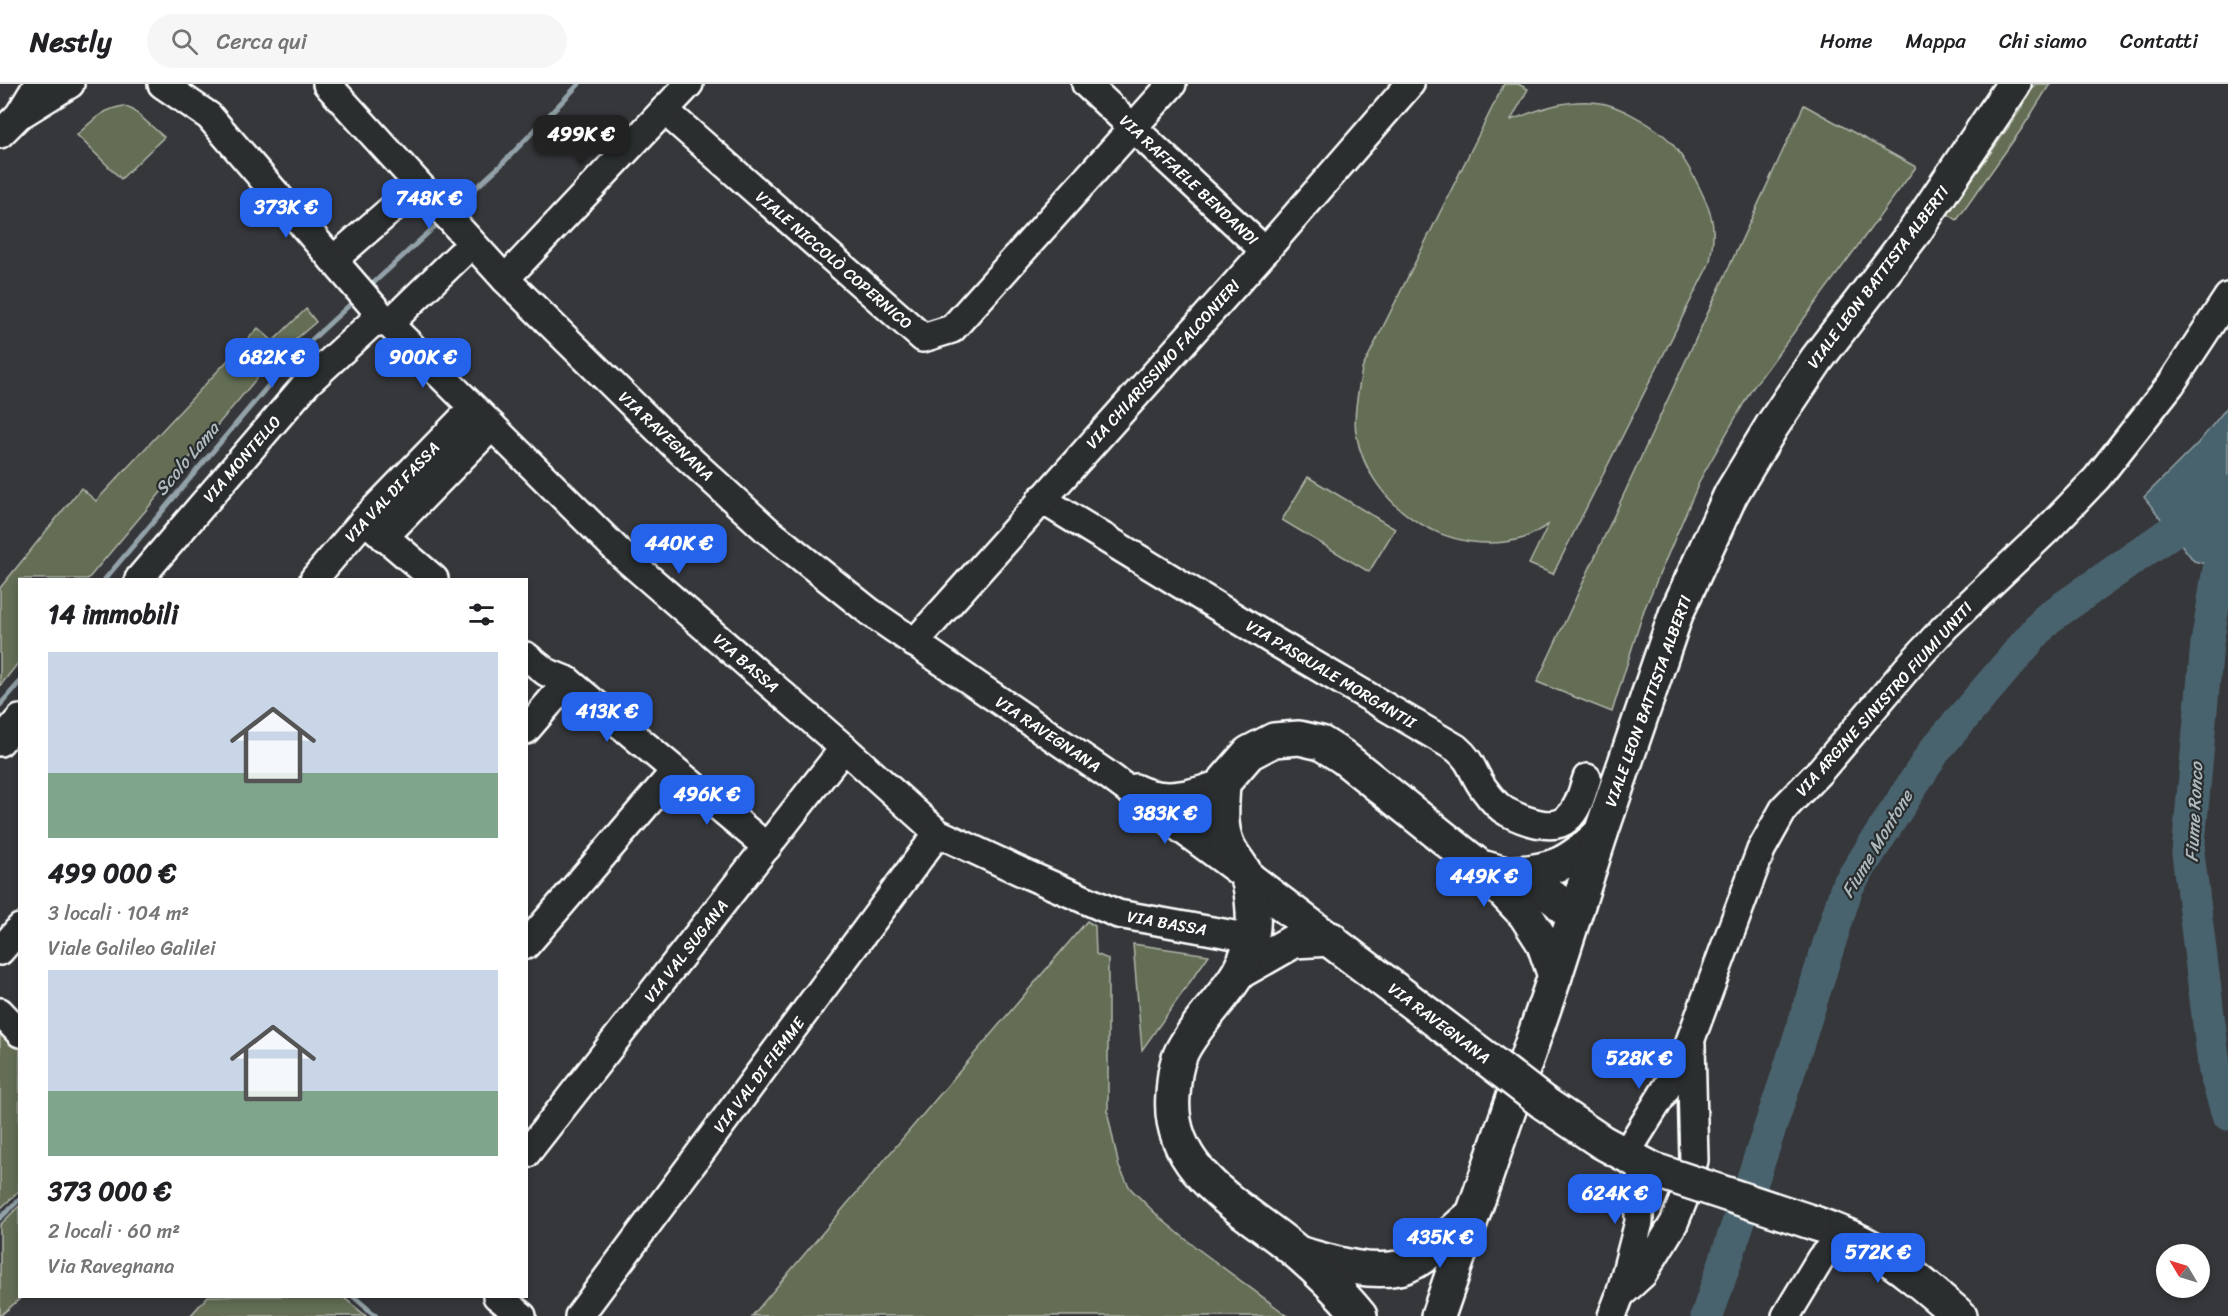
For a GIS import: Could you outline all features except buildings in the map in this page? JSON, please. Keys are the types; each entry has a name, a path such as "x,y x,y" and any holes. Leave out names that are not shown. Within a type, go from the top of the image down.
{"main road":[{"name":"VIALE LEON BATTISTA ALBERTI","path":"1439,1314 1676,614 1731,494 1772,426 1817,359 1915,231 2014,84"},
{"path":"1360,1316 1299,1254 1208,1183 1189,1161 1176,1134 1172,1104 1175,1072 1182,1051 1241,971 1254,926 1248,879 1228,845 1222,810 1223,783 1249,753 1274,740 1299,738 1321,743 1494,870 1553,896 1573,919"},
{"path":"1494,870 1532,872 1559,865 1579,854 1601,833"},
{"path":"1494,870 1542,942 1555,976"},
{"name":"VIA RAVEGNANA","path":"1248,879 1331,939 1544,1103 1602,1142 1642,1163 1828,1228 1874,1250 1960,1316"},
{"path":"1525,914 1558,920 1573,919"},
{"path":"1241,971 1294,941 1331,939"},
{"path":"1299,1254 1347,1265 1400,1268 1432,1250 1472,1215"},
{"path":"1400,1268 1421,1286 1439,1314"}],"street":[{"path":"9,124 38,84"},
{"path":"9,124 70,84"},
{"path":"162,84 209,116 333,260 418,186"},
{"name":"VIA RAVEGNANA","path":"327,84 418,186 466,249 505,279 674,446 767,530 870,612 1108,776 1248,879"},
{"path":"505,279 689,84"},
{"name":"VIA RAFFAELE BENDANDI","path":"1086,84 1265,251"},
{"name":"VIALE NICCOLÒ COPERNICO","path":"664,110 923,338 952,329 1172,84"},
{"name":"VIA CHIARISSIMO FALCONIERI","path":"914,643 1265,251 1410,84"},
{"name":"VIA MONTELLO","path":"140,578 307,383 371,324 396,317 466,249"},
{"name":"VIA BASSA","path":"333,260 385,320 622,555 938,833 1118,914 1240,936"},
{"name":"VIA ARGINE SINISTRO FIUMI UNITI","path":"1616,1305 1639,1222 1642,1163 1630,1147 1682,1063 1761,850 1785,807 1820,771 1945,627 2048,529 2097,478 2171,384 2228,297"},
{"name":"VIA VAL DI FASSA","path":"315,578 374,528 483,417"},
{"name":"VIA PASQUALE MORGANTII","path":"1041,500 1456,748 1472,764 1483,788 1506,811 1544,825 1557,825 1568,819 1578,804 1587,778"},
{"path":"374,528 433,578"},
{"path":"528,658 546,672 568,681 767,847"},
{"path":"528,728 568,681"},
{"path":"0,742 18,721"},
{"name":"VIA VAL SUGANA","path":"528,1151 844,748"},
{"path":"528,943 675,771"},
{"path":"1108,776 1140,790 1165,797 1192,794 1223,783"},
{"name":"VIA VAL DI FIEMME","path":"579,1316 938,833"},
{"path":"0,951 18,929"},
{"path":"0,1012 18,1031"},
{"path":"1616,1305 1643,1274 1674,1223 1685,1196 1694,1160 1691,1038"},
{"path":"1786,1316 1821,1258 1828,1228"},
{"path":"500,1298 522,1316"}],"green space":[{"path":"1504,84 1518,84 1528,89 1511,120 1565,103 1600,103 1633,115 1662,134 1670,141 1695,178 1708,207 1713,230 1710,262 1553,574 1529,564 1548,525 1524,538 1496,543 1468,541 1442,534 1417,522 1395,505 1377,484 1364,460 1355,425 1362,369"},
{"path":"2035,84 2050,84 2023,127 1957,220 1948,214 2019,112"},
{"path":"1804,105 1916,167 1752,389 1701,478 1644,610 1612,712 1537,682"},
{"path":"124,106 133,110 164,137 121,179 77,135 103,113"},
{"path":"306,309 316,322 273,359 89,578 18,578 18,663 0,686 0,588 81,488 96,501 258,328 273,341"},
{"path":"1308,477 1395,529 1369,572 1282,520"},
{"path":"1087,921 1095,926 1096,954 1108,959 1108,1115 1119,1167 1130,1188 1160,1218 1288,1316 752,1316"},
{"path":"1133,944 1209,955 1142,1050"},
{"path":"0,1027 18,1045 18,1192 0,1209"},
{"path":"18,1207 18,1298 21,1298 0,1316 0,1225"},
{"path":"206,1298 344,1298 366,1316 190,1316"}],"water":[{"path":"2228,406 2228,570 2194,561 2144,497 2198,443"}],"waterway":[{"name":"Scolo Lama","path":"453,209 501,165 579,84"},
{"name":"Scolo Lama","path":"367,289 442,220"},
{"name":"Scolo Lama","path":"106,578 290,360 356,299"},
{"name":"Fiume Montone","path":"1707,1316 1788,1074 1847,887 1935,750 2047,619 2228,492"},
{"name":"Fiume Ronco","path":"2226,525 2207,644 2188,853 2215,1072 2228,1114"},
{"name":"Scolo Lama","path":"0,705 18,684"},
{"path":"0,1218 18,1201"},
{"path":"355,1298 376,1316"}]}
